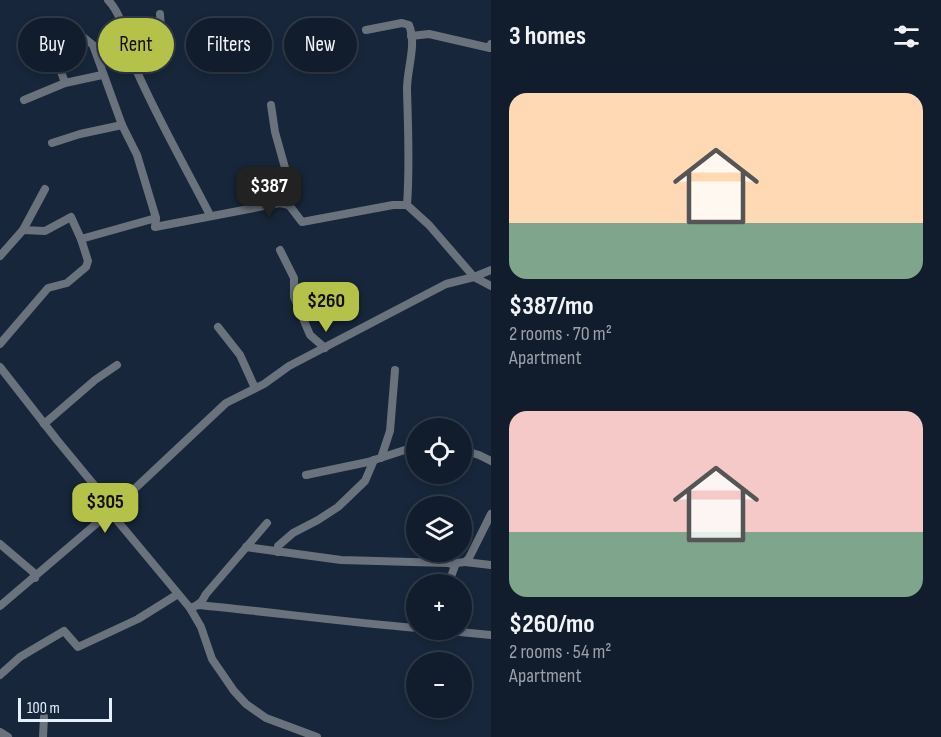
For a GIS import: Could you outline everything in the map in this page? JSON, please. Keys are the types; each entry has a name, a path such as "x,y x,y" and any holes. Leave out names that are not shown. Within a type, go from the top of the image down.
{"street":[{"path":"108,0 116,9 119,18"},
{"path":"160,14 160,18"},
{"path":"366,30 406,23 410,28 412,44 407,88 410,142 407,206"},
{"path":"411,36 429,34 490,48 491,44"},
{"path":"86,39 93,45 102,75 137,155 156,218 155,227 280,203 290,205"},
{"path":"61,72 65,83"},
{"path":"138,72 162,124 210,215"},
{"path":"24,100 65,83 102,75"},
{"path":"271,105 275,132 290,182 290,205 302,222 393,206 407,206 429,225 474,277 491,286"},
{"path":"52,142 122,125"},
{"path":"0,256 23,230 45,189"},
{"path":"0,344 48,288 67,283 86,267 88,261 71,217 45,231 23,230"},
{"path":"81,239 156,218"},
{"path":"280,250 294,278 294,297 310,335 325,348"},
{"path":"0,606 112,511 226,403 264,384 281,370 447,284 491,270"},
{"path":"218,327 240,355 255,388"},
{"path":"44,424 95,380 117,365"},
{"path":"0,367 178,594 193,607 213,659 234,691 246,704 266,718 317,737"},
{"path":"278,552 278,546 293,533 338,507 365,481 390,431 395,370"},
{"path":"306,475 378,459 406,450"},
{"path":"472,453 490,459"},
{"path":"472,549 491,514"},
{"path":"193,607 202,601 267,522"},
{"path":"0,544 33,572 35,578"},
{"path":"246,547 341,560 448,562 454,565 465,562 491,565"},
{"path":"451,574 454,565"},
{"path":"0,675 20,657 64,630 78,647 138,620 178,594"},
{"path":"193,607 406,627"},
{"path":"472,633 491,635"},
{"path":"43,737 44,717"},
{"path":"0,732 8,737"}]}
